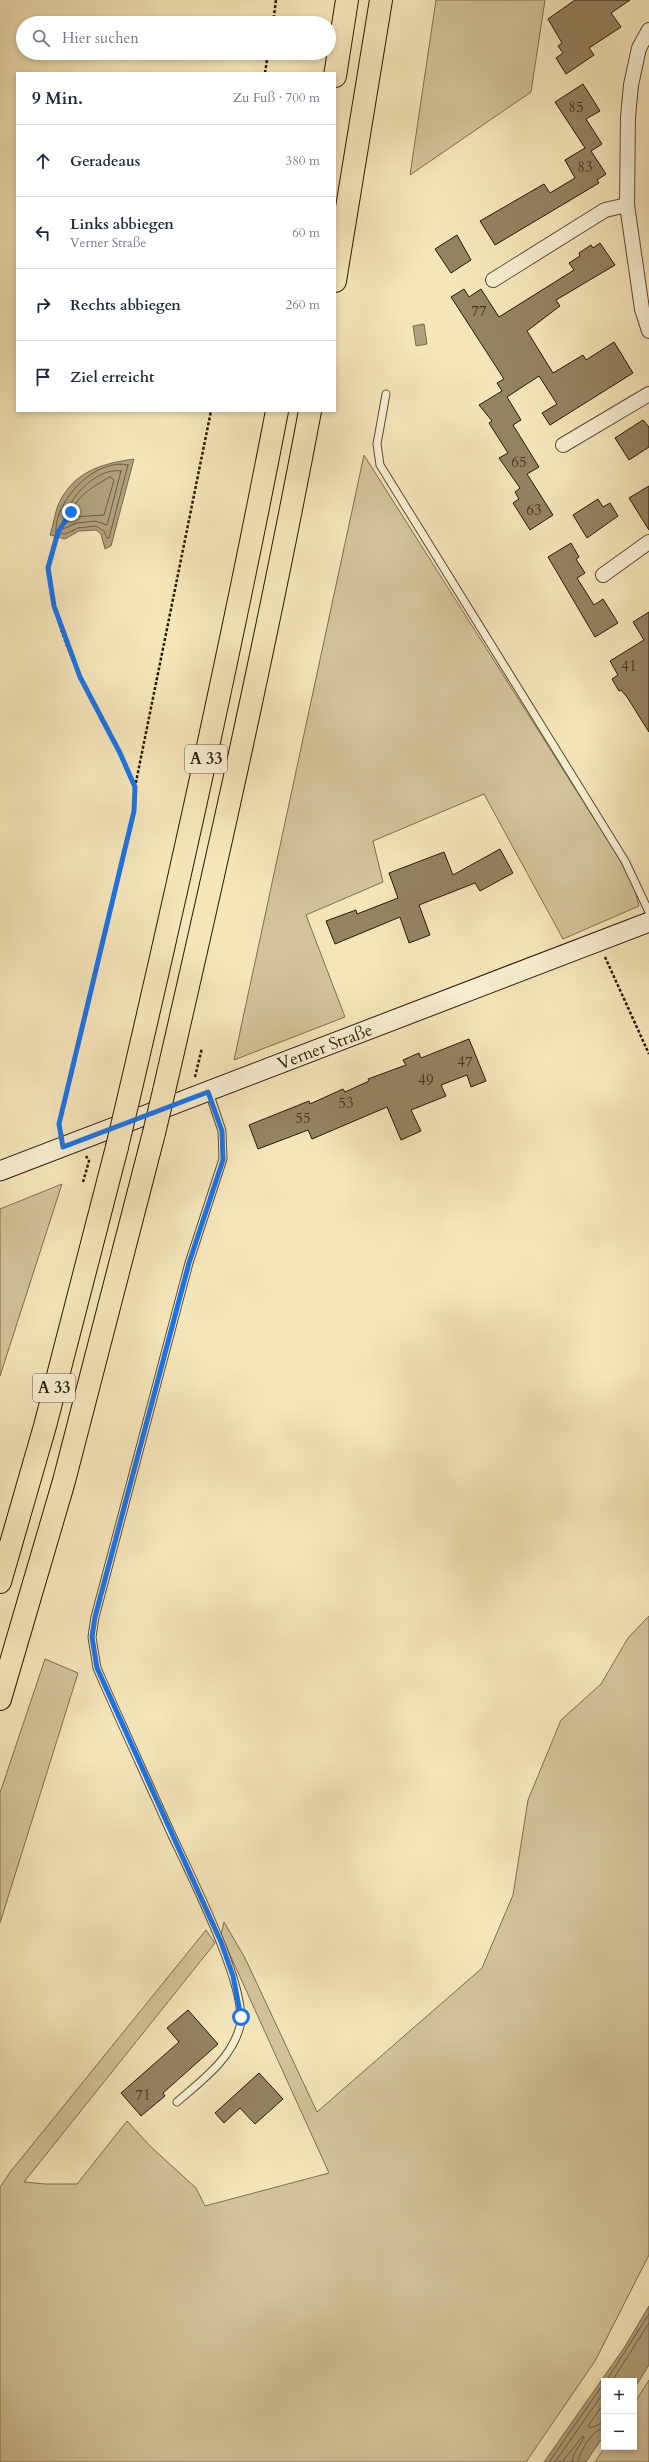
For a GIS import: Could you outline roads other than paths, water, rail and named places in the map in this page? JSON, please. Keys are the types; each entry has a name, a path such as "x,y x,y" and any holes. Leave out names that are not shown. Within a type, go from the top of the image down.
{"highway":[{"path":"336,72 347,0"},
{"path":"336,274 382,0"},
{"name":"A 33","path":"0,1582 45,1426 128,1105 190,838 277,412"},
{"name":"A 33","path":"0,1699 64,1481 154,1133 222,839 279,574 310,412"}],"main road":[{"name":"Verner Straße","path":"0,1171 649,922"}],"street":[{"path":"649,30 639,48 631,85 628,117 627,205 642,309 649,331"},
{"path":"493,280 605,210 627,205"},
{"path":"563,445 649,394"},
{"path":"603,575 649,542"}],"lane":[{"path":"386,394 377,444 380,465 625,860 649,912"},
{"path":"177,2102 214,2070 225,2055 240,2027 240,2011 233,1976 221,1942 97,1668 92,1637 95,1617 189,1263 223,1160 222,1131 208,1092"}],"water":[{"path":"424,324 427,344 416,346 413,326"},
{"path":"134,459 111,546 105,549 101,534 96,530 79,531 65,539 50,535 59,503 75,481 83,475 102,466"},
{"path":"649,2306 649,2365 637,2384 637,2378 603,2378 624,2348"},
{"path":"601,2381 601,2440 586,2462 544,2462"}]}
